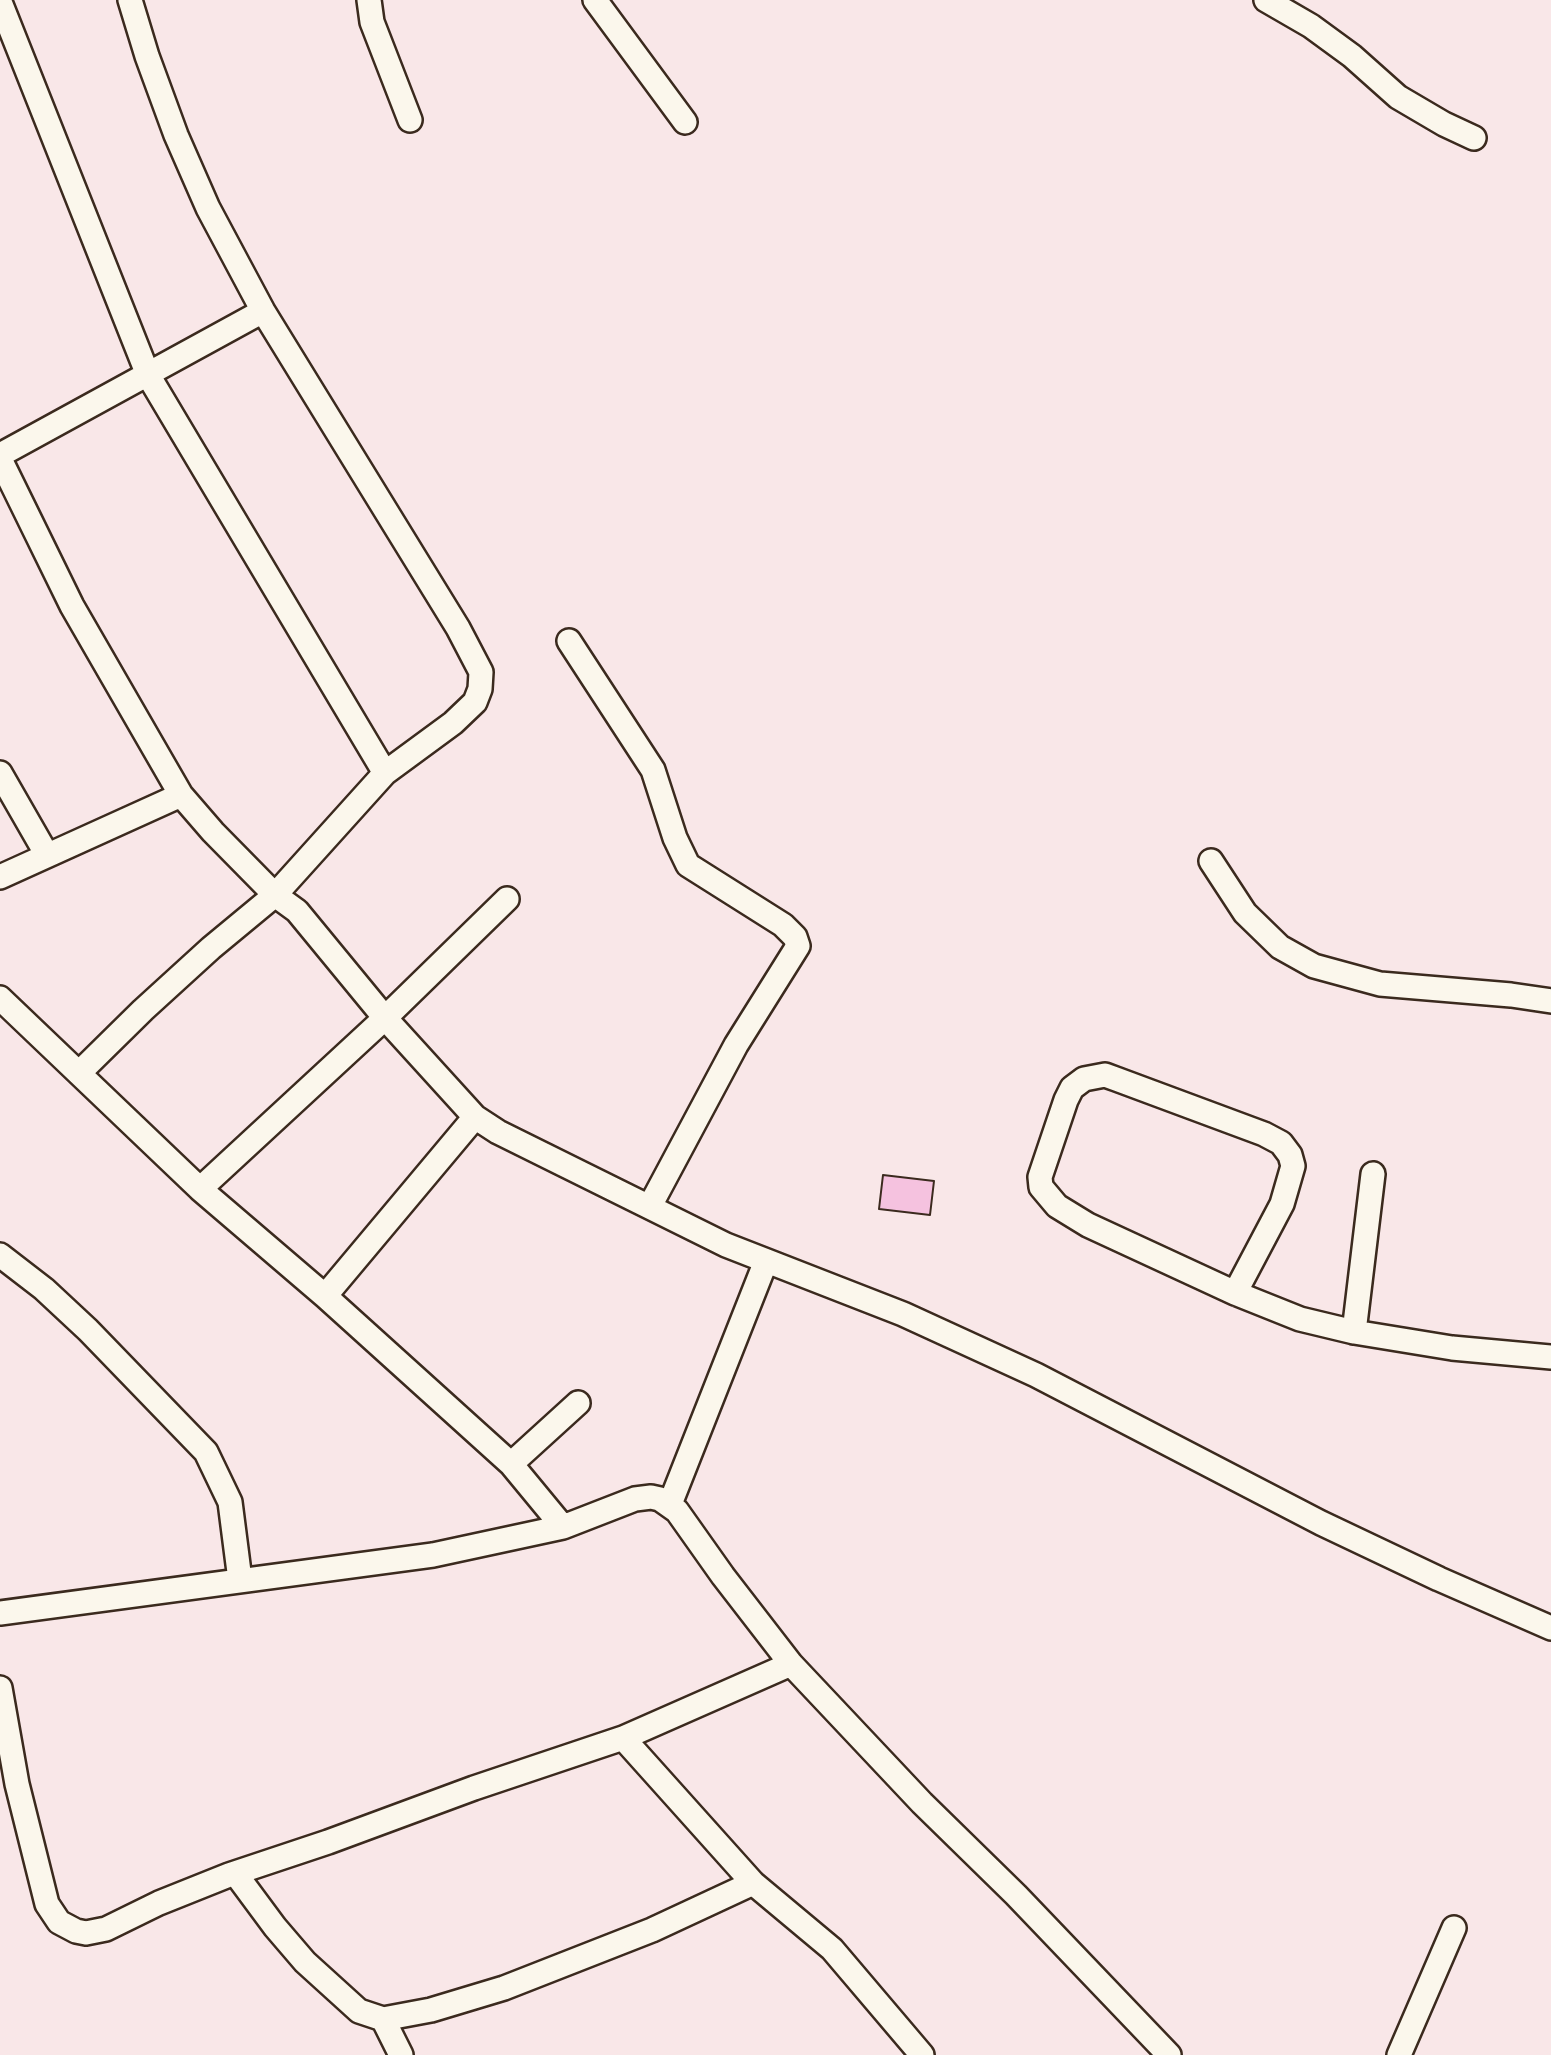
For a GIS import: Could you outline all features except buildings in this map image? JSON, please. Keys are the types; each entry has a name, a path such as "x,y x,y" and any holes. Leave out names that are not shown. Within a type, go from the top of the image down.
{"street":[{"path":"79,1073 201,956 275,895 385,774 453,723 475,702 480,689 481,672 458,628 263,311 208,208 176,135 130,0"},
{"path":"369,0 372,22 410,120"},
{"path":"1266,0 1332,41 1398,97 1474,138"},
{"path":"0,2 148,374 385,774"},
{"path":"608,5 685,122"},
{"path":"263,311 0,457 72,606 181,795 275,895 298,911 385,1018 475,1117 498,1132 726,1245 903,1314 1036,1375 1321,1523 1438,1579 1551,1628"},
{"path":"569,641 653,770 675,838 688,865 783,925 798,946 736,1045 650,1206"},
{"path":"0,773 47,855"},
{"path":"0,877 181,795"},
{"path":"1210,861 1245,913 1280,947 1314,966 1380,984 1551,1001"},
{"path":"201,1189 508,899"},
{"path":"0,998 201,1189 325,1296 511,1464 563,1527"},
{"path":"1235,1293 1282,1204 1293,1167 1290,1155 1281,1143 1264,1134 1116,1079 1105,1075 1084,1079 1072,1088 1066,1100 1040,1177 1041,1187 1057,1206 1088,1225 1235,1293 1300,1319 1354,1332 1452,1348 1551,1357"},
{"path":"325,1296 475,1117"},
{"path":"1354,1332 1373,1174"},
{"path":"0,1255 44,1289 89,1330 206,1452 230,1502 240,1580"},
{"path":"670,1504 766,1261"},
{"path":"511,1464 578,1403"},
{"path":"0,1613 433,1555 563,1527 635,1499 651,1497 670,1504 791,1664 922,1803 1016,1895 1169,2055"},
{"path":"0,1688 17,1784 42,1891 49,1909 59,1922 76,1931 97,1932 159,1903 235,1873 623,1738 791,1664"},
{"path":"623,1738 753,1883 832,1949 922,2055"},
{"path":"235,1873 305,1962 359,2011 383,2019 431,2011 504,1988 652,1930 753,1883"},
{"path":"1399,2055 1454,1928"},
{"path":"383,2019 401,2055"}]}
